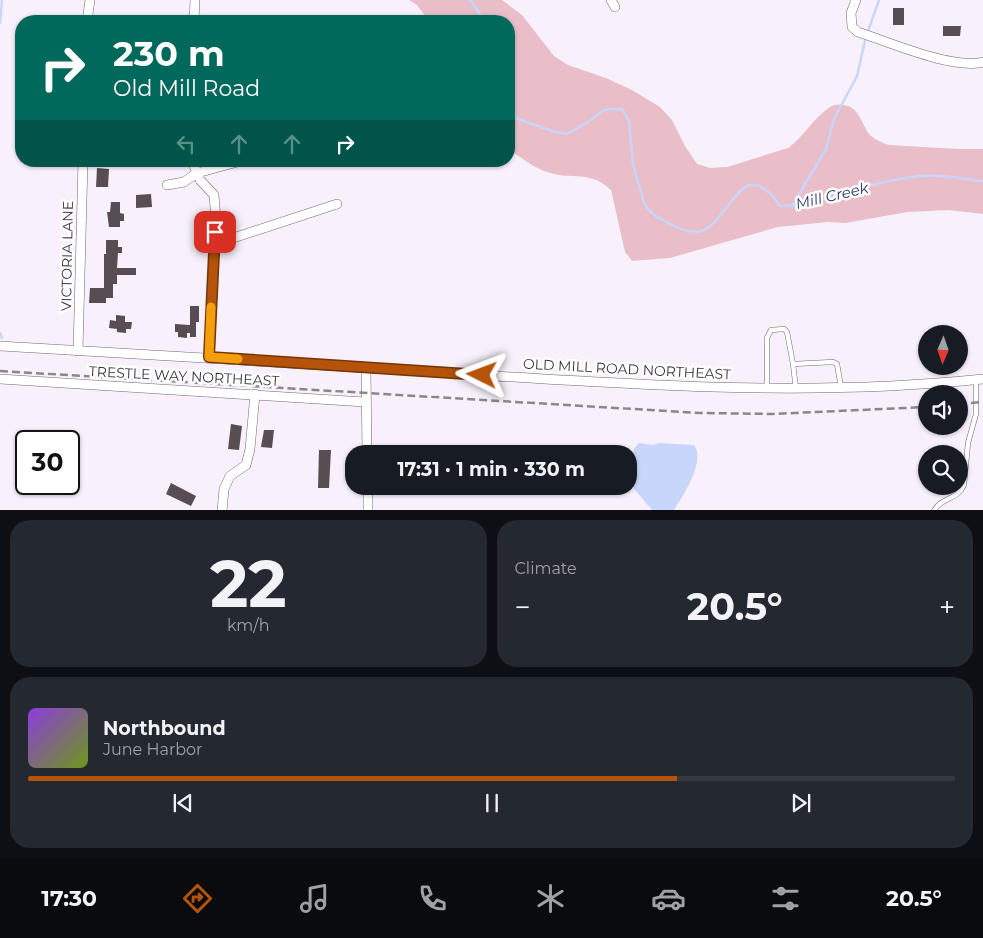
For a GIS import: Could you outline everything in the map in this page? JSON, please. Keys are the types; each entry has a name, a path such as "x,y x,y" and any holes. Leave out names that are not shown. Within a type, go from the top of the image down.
{"street":[{"path":"88,15 90,0"},
{"path":"194,15 195,0"},
{"path":"856,0 851,13 852,27 858,32 944,60 975,64 983,62"},
{"name":"VICTORIA LANE","path":"78,351 83,167"},
{"path":"194,167 200,180 214,194 216,220 209,357"},
{"path":"166,185 184,182 197,173 219,167"},
{"path":"215,244 337,204"},
{"name":"OLD MILL ROAD NORTHEAST","path":"0,346 209,357 366,369 656,386 767,390 841,388 980,379"},
{"path":"366,369 367,445"},
{"name":"TRESTLE WAY NORTHEAST","path":"0,379 365,402"},
{"path":"222,510 224,489 230,476 246,465 255,394"},
{"path":"368,495 368,510"}],"lane":[{"path":"767,390 767,338 771,330 784,329 787,332 796,389"},
{"path":"793,364 833,362 836,364 841,388"},
{"path":"934,510 944,499 950,498 962,491 968,443 976,414 980,379"}],"shaded area":[{"path":"409,0 502,0 522,15 554,56 568,65 606,78 632,90 660,107 672,120 685,146 697,164 710,168 727,167 788,148 824,111 837,105 844,105 854,110 871,136 889,145 983,149 983,214 948,210 908,212 845,223 828,222 778,227 670,258 632,261 625,252 611,190 587,177 556,174 542,170 515,154 515,15 424,15 417,5"}],"water":[{"path":"639,443 694,445 697,452 695,469 687,488 674,510 652,510 637,492 637,446"}],"building":[{"path":"893,8 904,8 904,25 893,25"},
{"path":"943,26 961,26 960,36 943,36"},
{"path":"97,168 109,169 108,187 96,187"},
{"path":"151,194 152,207 136,208 136,195"},
{"path":"111,202 120,202 120,213 124,214 124,221 120,221 120,227 109,227 107,212 110,212"},
{"path":"106,240 118,240 118,247 122,247 122,253 118,253 117,268 136,268 136,275 117,275 117,284 113,284 113,298 106,298 106,303 89,303 90,288 104,288"},
{"path":"190,306 199,306 199,322 196,322 196,337 190,337 190,333 187,333 187,338 178,337 178,332 175,332 175,324 190,325"},
{"path":"116,315 125,316 125,322 132,322 131,329 126,329 126,333 117,332 117,329 109,328 110,320 116,321"},
{"path":"231,424 242,426 239,450 228,449"},
{"path":"264,430 274,430 272,448 261,447"},
{"path":"319,450 331,450 329,488 318,488"},
{"path":"171,483 196,496 191,506 166,494"}],"waterway":[{"path":"0,23 2,0"},
{"name":"Mill Creek","path":"471,0 480,15"},
{"path":"868,31 879,0"},
{"path":"792,206 826,149 834,119 857,76 865,41"},
{"name":"Mill Creek","path":"515,115 518,119 555,132 567,134 590,121 602,111 622,109 629,121 633,165 647,209 672,225 694,232 703,231 710,227 741,191 750,185 758,185 771,194 780,206 791,206 820,200 858,188 915,177 937,176 983,181"},
{"path":"0,333 2,338"}],"railway":[{"path":"0,371 700,413 772,414 918,407"},
{"path":"968,403 983,402"}],"slow traffic":[{"path":"211,307 209,357 238,359"}],"route":[{"path":"215,232 209,357 366,369 482,375"}]}
